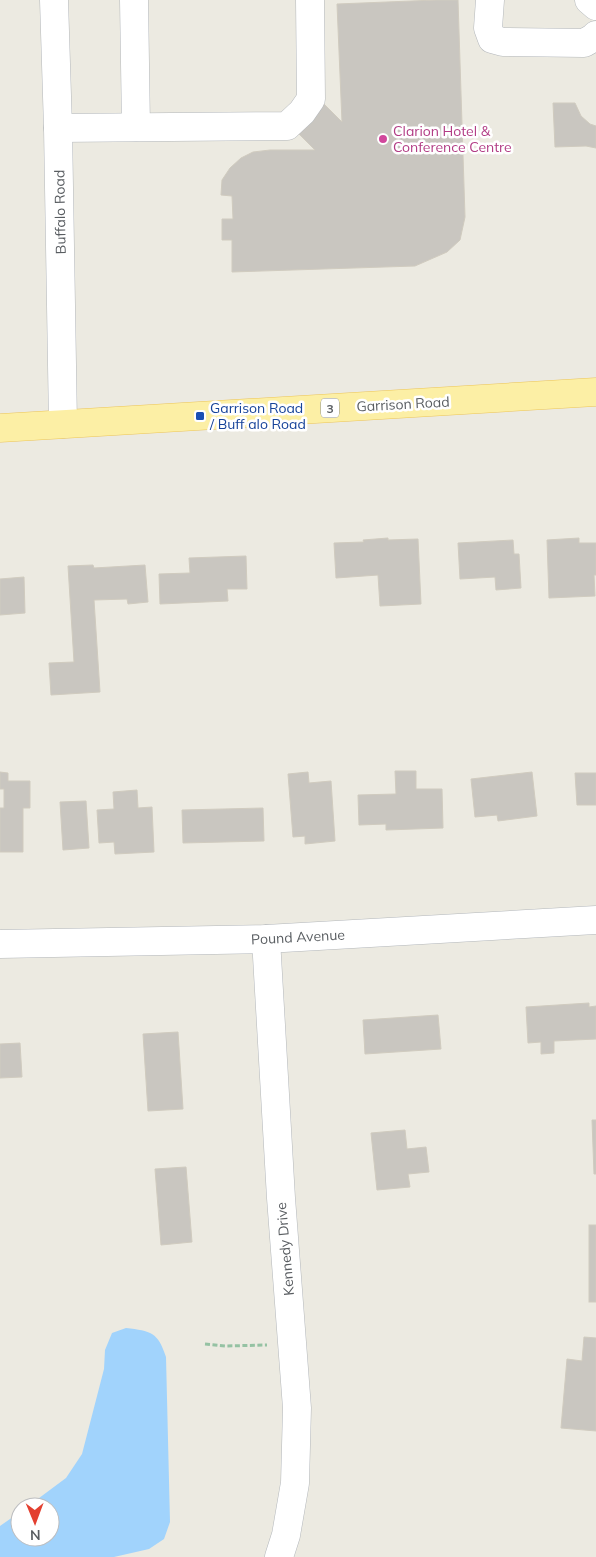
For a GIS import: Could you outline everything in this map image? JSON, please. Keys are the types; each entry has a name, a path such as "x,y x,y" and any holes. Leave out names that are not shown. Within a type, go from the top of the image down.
{"main road":[{"name":"Garrison Road","path":"0,428 596,392"}],"street":[{"name":"Buffalo Road","path":"54,0 63,424"},
{"path":"134,0 136,127"},
{"path":"58,128 287,126 312,99 310,0"},
{"path":"490,0 488,28 492,39 503,42 584,43 596,35"},
{"path":"589,0 596,6"},
{"name":"Pound Avenue","path":"0,944 266,939 596,920"},
{"name":"Kennedy Drive","path":"266,939 281,1198 298,1408 295,1484 286,1536 279,1557"}],"path":[{"path":"205,1344 247,1346 292,1343"}],"water":[{"path":"126,1328 148,1332 160,1342 166,1357 170,1522 164,1539 149,1549 114,1557 0,1557 0,1526 10,1519 10,1547 60,1547 60,1497 40,1497 66,1478 82,1454 104,1369 105,1350 112,1333"}],"building":[{"name":"Clarion Hotel & Conference Centre","path":"458,0 465,217 460,240 447,252 415,266 232,272 232,240 222,240 222,219 233,219 232,196 221,195 222,180 230,168 241,158 253,152 315,150 294,129 321,101 342,122 337,4"},
{"path":"553,103 575,103 581,116 590,124 596,126 596,148 586,146 555,147"},
{"path":"388,538 388,540 418,539 421,604 380,606 378,575 336,578 334,543 364,542 363,540"},
{"path":"579,538 579,543 596,543 595,596 549,598 547,540"},
{"path":"513,540 514,554 519,554 521,588 496,590 495,577 460,579 458,543"},
{"path":"246,556 247,589 227,589 228,601 160,604 159,574 190,573 189,558"},
{"path":"93,565 94,568 145,565 148,602 128,604 127,599 94,600 100,692 51,695 49,663 74,662 68,566"},
{"path":"24,577 25,613 0,615 0,579"},
{"path":"395,771 416,771 416,789 442,789 443,828 386,830 386,824 359,825 358,795 396,794"},
{"path":"0,772 8,773 8,781 30,781 30,808 23,808 23,852 0,852 0,808 4,808 4,789 0,789"},
{"path":"308,772 309,783 331,781 335,841 305,844 305,836 293,837 288,774"},
{"path":"532,772 537,816 498,821 497,815 475,817 471,779"},
{"path":"575,773 596,773 596,805 577,805"},
{"path":"137,790 138,808 152,807 154,852 115,854 114,842 99,843 97,810 114,809 113,792"},
{"path":"86,801 89,848 63,850 60,802"},
{"path":"263,808 264,841 183,843 182,810"},
{"path":"589,1003 589,1007 596,1006 596,1039 554,1041 554,1053 541,1054 541,1042 528,1043 526,1007"},
{"path":"438,1015 441,1049 365,1054 363,1020"},
{"path":"178,1032 183,1109 148,1111 143,1034"},
{"path":"20,1043 22,1077 0,1078 0,1044"},
{"path":"592,1120 596,1120 596,1174 594,1174"},
{"path":"405,1130 407,1149 426,1147 429,1172 408,1174 410,1187 377,1190 371,1133"},
{"path":"186,1167 192,1242 161,1245 155,1169"},
{"path":"589,1225 596,1225 596,1302 589,1302"},
{"path":"584,1337 596,1338 596,1431 561,1428 567,1359 582,1361"}],"place":[{"name":"Clarion Hotel & Conference Centre","path":"383,139"},
{"name":"Garrison Road / Buff alo Road","path":"200,416"}]}
